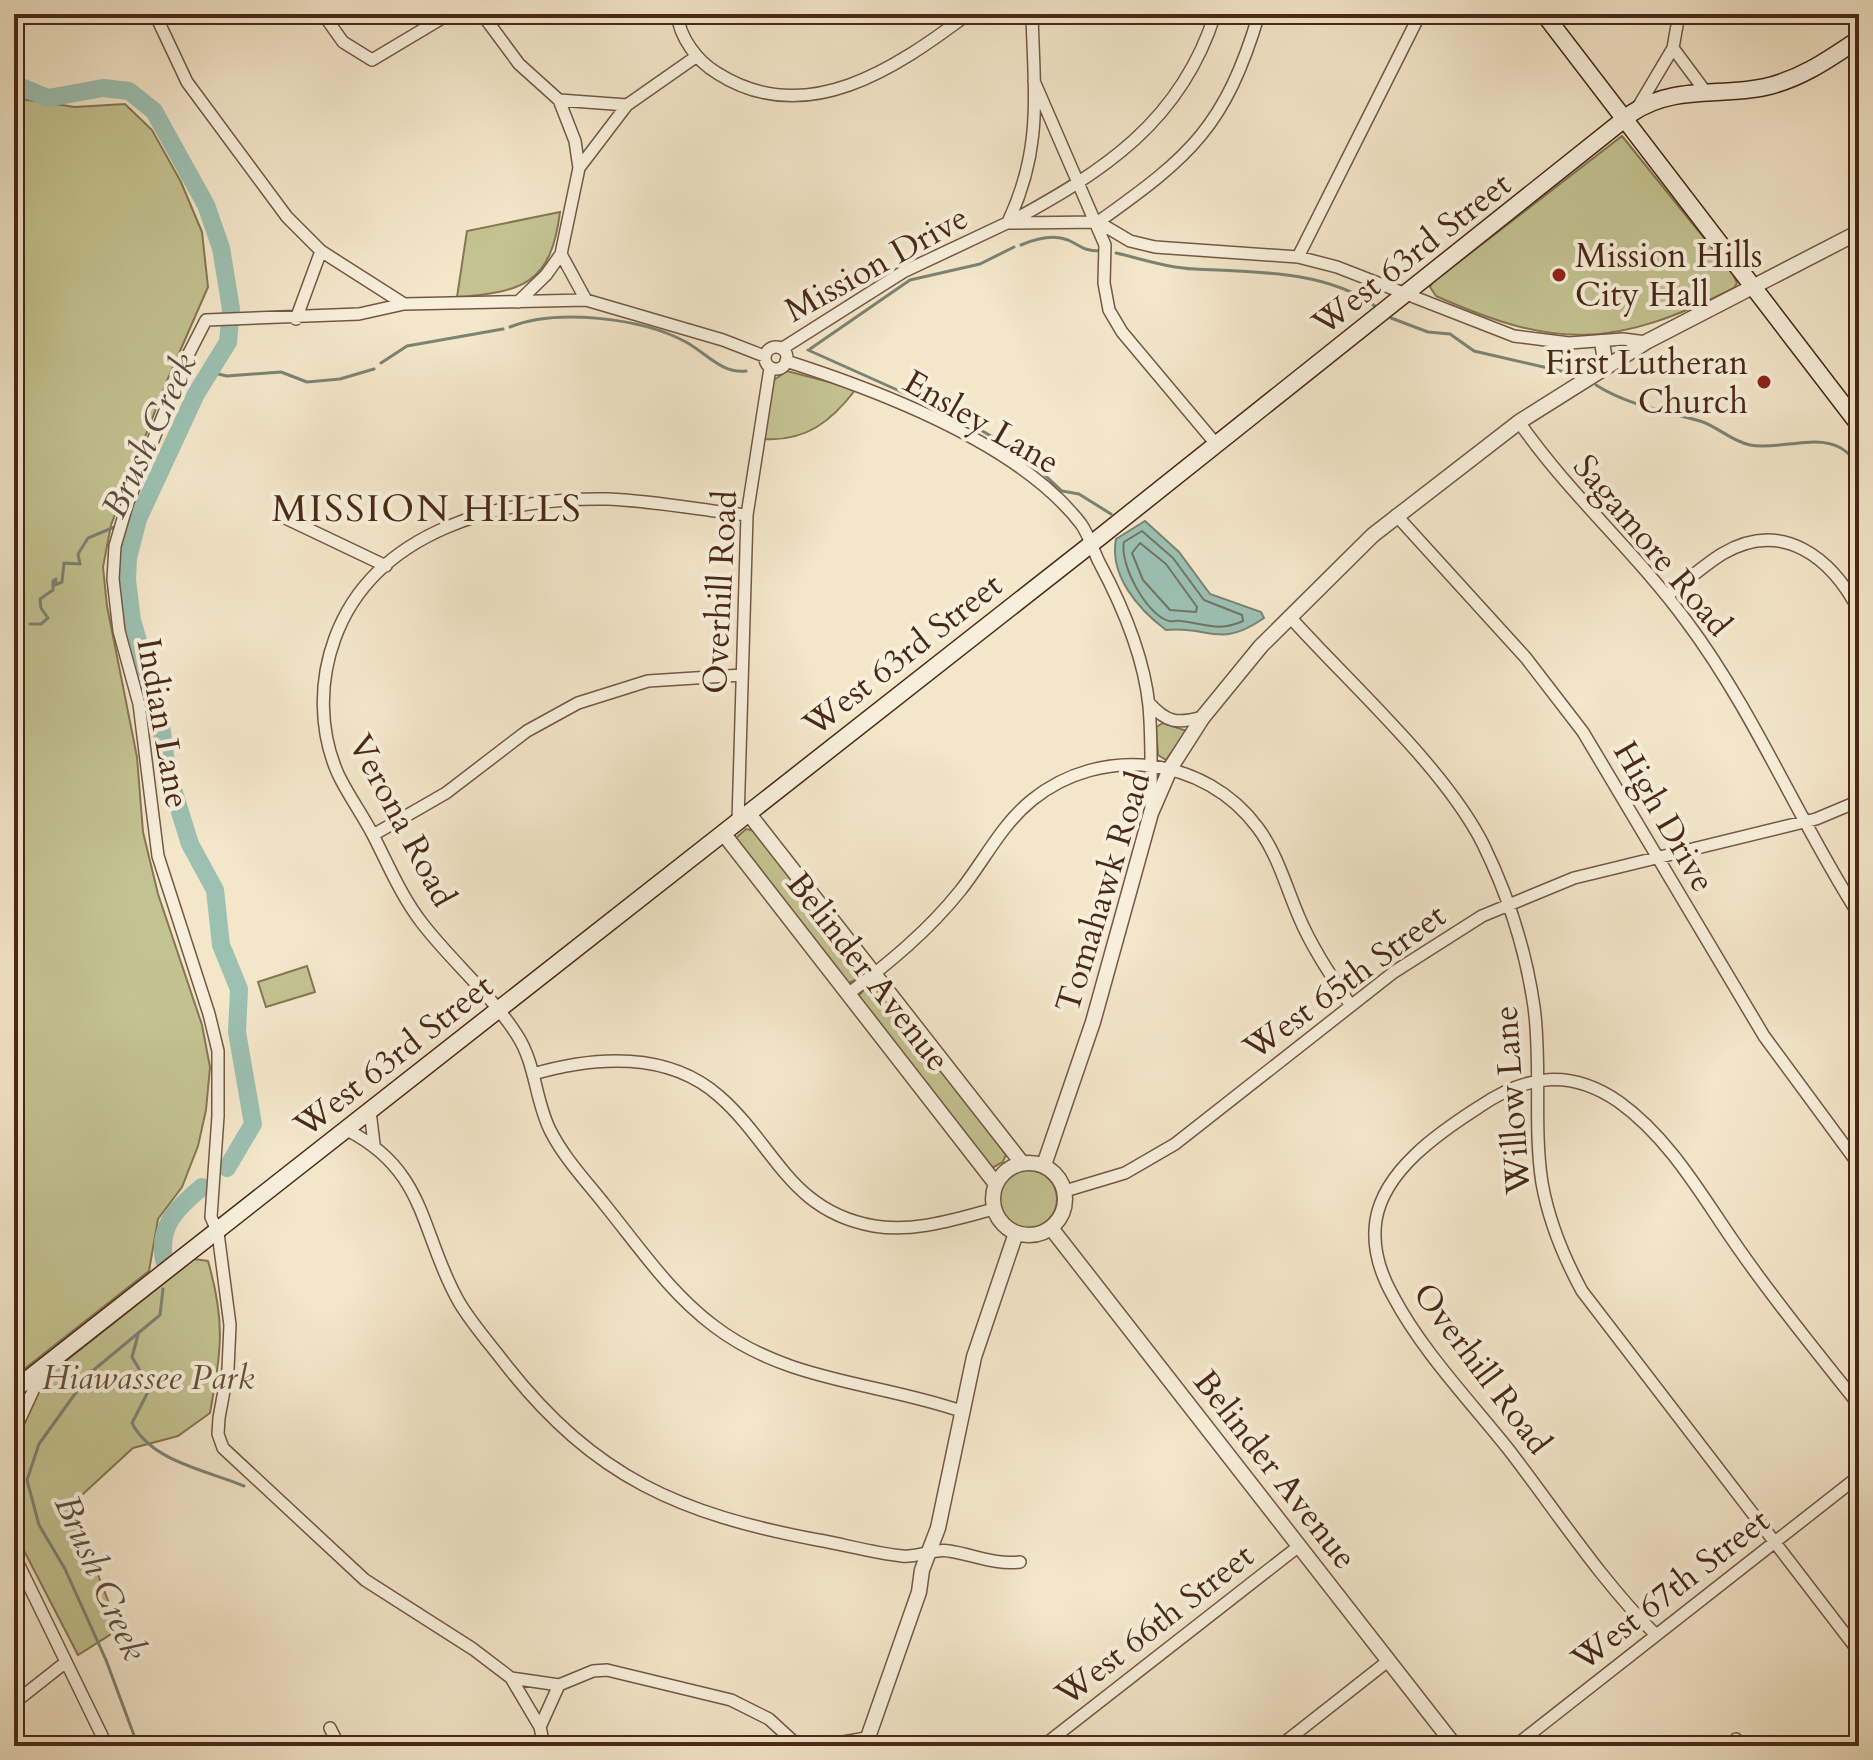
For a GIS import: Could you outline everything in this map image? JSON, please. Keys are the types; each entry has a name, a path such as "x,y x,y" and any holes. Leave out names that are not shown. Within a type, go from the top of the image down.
{"main road":[{"path":"1544,14 1629,117 1752,289 1859,425"},
{"name":"West 63rd Street","path":"14,1390 218,1233 1629,117 1656,100 1705,91 1745,90 1786,81 1819,67 1859,39"}],"street":[{"path":"155,14 187,82 287,217 321,251 404,304"},
{"path":"323,14 343,42 372,60 449,14"},
{"path":"482,14 519,64 559,100 575,141 579,168 561,254 546,275 518,302"},
{"path":"677,14 682,34 697,56 723,77 750,89 775,95 825,94 847,88 898,63 968,14"},
{"path":"1007,223 1025,186 1032,161 1032,14"},
{"path":"1007,223 1079,185 1139,137 1163,111 1193,66 1215,14"},
{"path":"1098,222 1169,171 1208,129 1235,82 1259,14"},
{"path":"1298,257 1420,14"},
{"path":"1629,117 1657,79 1673,48 1679,14"},
{"path":"1673,48 1705,91"},
{"path":"579,168 627,105 697,56"},
{"path":"1034,81 1098,222 1105,245 1104,283 1109,310 1122,332 1216,444"},
{"path":"559,100 627,105"},
{"path":"1098,222 1130,241 1165,249 1298,257 1337,267 1514,336 1569,343 1623,339 1646,342"},
{"name":"Mission Drive","path":"404,304 586,300 710,336 767,362 771,350 783,348 903,272 1007,223 1098,222"},
{"name":"Tomahawk Road","path":"1044,1165 1093,1022 1151,813 1171,767 1203,717 1290,617 1340,564 1396,515 1519,422 1646,342 1859,232"},
{"path":"296,319 321,251"},
{"path":"561,254 586,300"},
{"name":"Indian Lane","path":"404,304 359,314 296,319 206,320 185,361 127,505 115,546 114,600 139,704 158,856 218,1051 218,1116 211,1217 218,1233 230,1325 218,1434 223,1448 365,1580 483,1655 511,1678"},
{"path":"1602,342 1606,367"},
{"path":"767,362 786,361 789,353 783,348"},
{"name":"Ensley Lane","path":"786,361 905,405 992,452 1050,490 1086,530 1135,649 1149,703 1151,813"},
{"name":"Overhill Road","path":"743,818 742,675 747,515 767,362"},
{"name":"Sagamore Road","path":"1519,422 1566,485 1667,596 1724,675 1859,915"},
{"name":"Verona Road","path":"747,515 636,501 537,504 471,518 440,529 386,566 349,608 338,630 325,676 325,726 337,772 421,921 499,1010 519,1038 548,1126 565,1153 670,1286 715,1327 743,1346 795,1369 923,1398 961,1411"},
{"name":"High Drive","path":"1396,515 1559,698 1614,779 1764,1036 1859,1165"},
{"path":"281,516 386,566"},
{"path":"1667,596 1730,550 1750,543 1777,542 1804,549 1829,565 1843,581 1859,611"},
{"name":"Willow Lane","path":"1290,617 1411,748 1482,843 1508,905 1529,979 1538,1079 1542,1180 1554,1232 1567,1263 1591,1305 1859,1652"},
{"path":"373,835 446,793 527,731 578,703 648,681 742,675"},
{"path":"1149,703 1162,718 1179,724 1203,717"},
{"path":"848,994 873,975 948,905 1012,819 1033,799 1080,773 1104,767 1151,766 1171,767 1211,785 1231,799 1259,829 1272,850 1309,939 1351,1006"},
{"name":"West 65th Street","path":"1065,1191 1125,1173 1154,1158 1450,934 1508,905 1574,878 1804,821 1859,801"},
{"path":"743,818 1022,1163"},
{"name":"Belinder Avenue","path":"723,833 996,1184"},
{"path":"533,1074 565,1065 621,1061 662,1065 685,1073 720,1097 794,1185 826,1210 847,1219 904,1228 994,1209"},
{"path":"1538,1079 1570,1080 1618,1101 1653,1132 1683,1168 1766,1287 1859,1405"},
{"name":"Overhill Road","path":"1538,1079 1508,1089 1476,1109 1400,1173 1379,1208 1376,1248 1384,1278 1403,1313 1656,1635"},
{"path":"370,1111 374,1144"},
{"path":"347,1130 374,1144 418,1201 447,1277 470,1319 542,1408 598,1458 667,1498 724,1520 904,1556 948,1550 996,1563 1020,1562"},
{"path":"1022,1163 1044,1165 1061,1180 1065,1191 1064,1211 1051,1228 1028,1235 1016,1233 1006,1227 994,1209 996,1184 1002,1174 1022,1163"},
{"name":"Belinder Avenue","path":"1051,1228 1455,1746"},
{"path":"511,1678 559,1685 593,1671 607,1670 651,1678 752,1709 795,1744 867,1743 938,1528 961,1411 984,1320 1016,1233"},
{"path":"14,1432 44,1367"},
{"name":"West 67th Street","path":"1515,1746 1859,1476"},
{"name":"West 66th Street","path":"1043,1746 1299,1546"},
{"path":"14,1555 107,1746"},
{"path":"1280,1746 1388,1661"},
{"path":"14,1703 66,1662"},
{"path":"511,1678 540,1727 544,1746"},
{"path":"540,1727 559,1685"},
{"path":"330,1728 339,1746"}],"green space":[{"path":"14,98 75,107 125,104 152,130 181,182 202,232 208,287 166,383 111,525 103,567 107,606 137,757 143,832 158,894 202,1025 210,1067 206,1110 198,1146 182,1187 158,1219 149,1271 14,1377"},
{"path":"1622,136 1733,274 1737,283 1734,288 1654,322 1586,335 1552,333 1517,326 1436,296 1430,287 1433,282"},
{"path":"560,212 549,255 530,280 500,292 457,297 467,231"},
{"path":"787,371 856,389 837,411 816,428 792,437 763,439 771,387 774,380"},
{"path":"1163,723 1187,731 1166,760 1158,755 1156,727"},
{"path":"746,829 755,831 862,970 857,979 847,984 736,838"},
{"path":"307,966 315,992 266,1007 258,982"},
{"path":"875,986 1006,1154 1003,1162 992,1168 857,997 867,987"},
{"path":"1028,1170 1049,1178 1057,1199 1049,1220 1028,1228 1007,1220 999,1199 1007,1178"},
{"name":"Hiawassee Park","path":"194,1259 208,1261 219,1320 219,1354 210,1413 178,1436 133,1448 71,1505 119,1629 78,1655 19,1541 14,1501 14,1441 42,1380"}],"water":[{"path":"1145,521 1179,552 1210,594 1261,612 1264,618 1235,633 1224,635 1166,630 1156,622 1128,590 1121,578 1115,552 1116,539"}],"waterway":[{"name":"Brush Creek","path":"14,84 48,98 103,88 129,91 154,111 206,205 221,248 231,309 228,342 196,394 138,519 128,558 127,580 132,620 160,718 167,770 190,844 215,890 221,945 239,989 237,1032 253,1124 227,1168"},
{"path":"1021,245 1056,237 1099,251"},
{"path":"810,349 910,280 980,264 1014,247"},
{"path":"1116,253 1185,268 1312,279 1356,294 1375,306"},
{"path":"510,327 551,318 599,318 623,322 668,334 722,366 746,371"},
{"path":"1391,318 1428,332 1450,334 1474,351 1574,374"},
{"path":"381,363 407,346 503,329"},
{"path":"808,350 913,397 946,401 979,429 1023,455 1062,491 1079,494 1111,514"},
{"path":"209,372 227,376 281,372 307,382 340,379 374,369"},
{"path":"1596,385 1633,403 1706,423 1750,445 1811,442 1839,447 1850,455 1859,470"},
{"path":"124,524 138,519"},
{"path":"30,624 41,624 48,618 41,608 40,599 53,590 53,581 56,579 55,585 62,582 64,563 80,564 78,554 88,538 117,526"},
{"name":"Brush Creek","path":"164,1260 164,1237 171,1218 202,1187"},
{"name":"Brush Creek","path":"138,1746 106,1660 65,1569 39,1525 27,1480 39,1444 90,1373 160,1315 163,1289"},
{"path":"138,1335 132,1357 150,1388 132,1423 141,1436 166,1456 244,1486"}],"place":[{"name":"Mission Hills City Hall","path":"1559,275"},
{"name":"First Lutheran Church","path":"1764,382"}],"district":[{"name":"MISSION HILLS","path":"427,508"}]}
